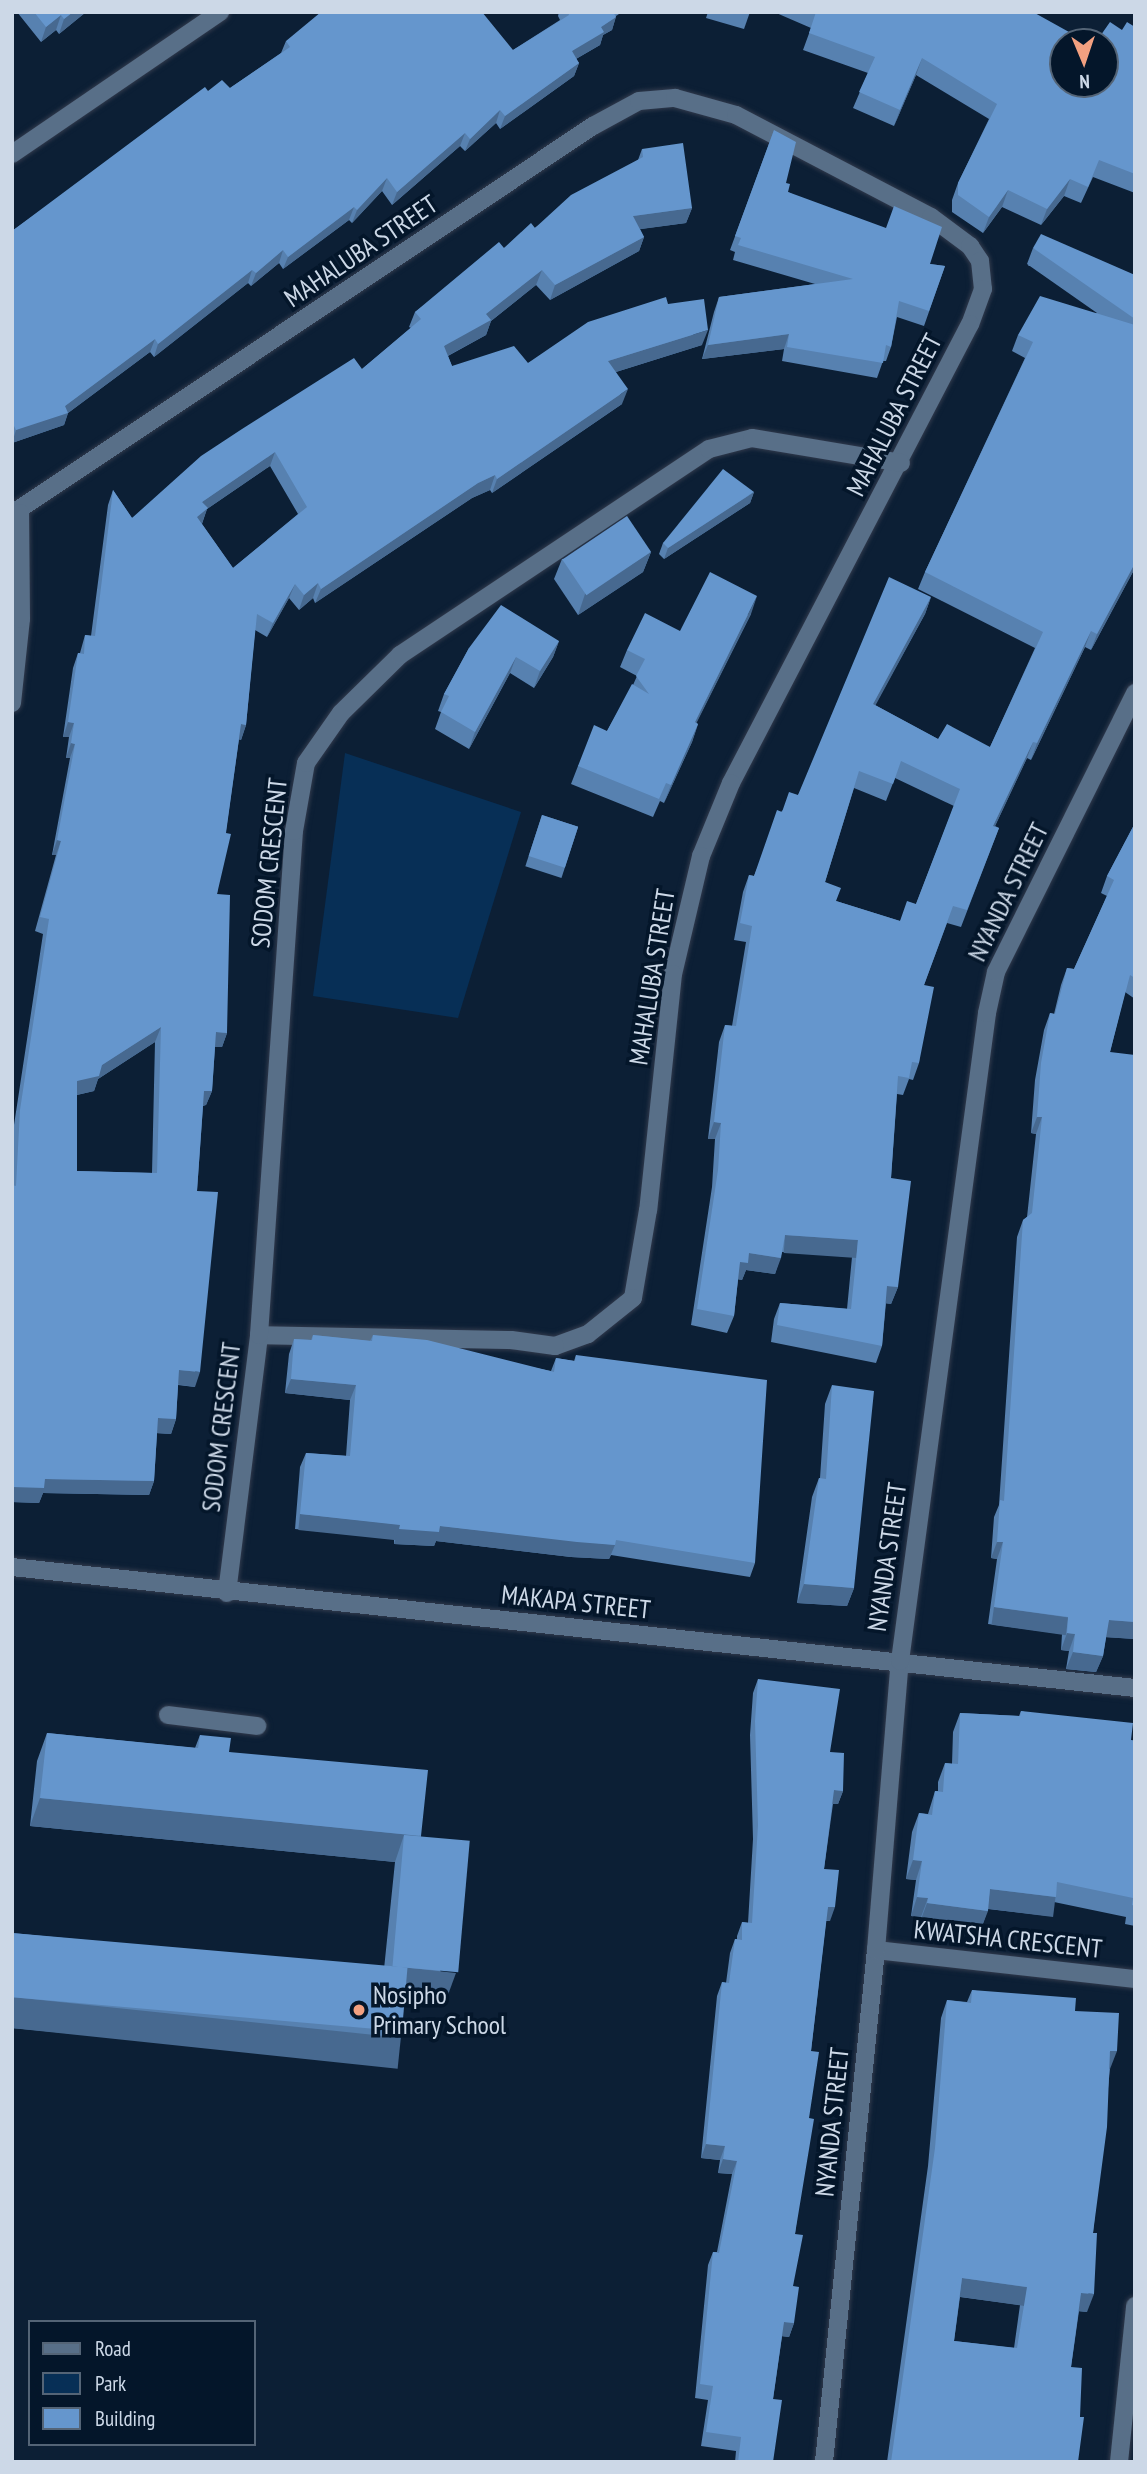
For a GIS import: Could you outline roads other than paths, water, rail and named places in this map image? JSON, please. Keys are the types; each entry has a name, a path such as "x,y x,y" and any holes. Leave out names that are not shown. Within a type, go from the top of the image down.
{"street":[{"path":"12,154 220,12"},
{"name":"MAHALUBA STREET","path":"16,513 593,127 639,101 675,98 736,115 848,171 955,232 980,261 983,289 977,308 901,463 788,671 701,856 673,974 648,1210 633,1298 588,1334 555,1346 511,1340 259,1335"},
{"name":"SODOM CRESCENT","path":"227,1593 259,1335 294,831 306,763 320,741 368,683 400,655 709,449 752,438 901,463"},
{"path":"12,703 21,619 16,513"},
{"name":"NYANDA STREET","path":"824,2462 876,1950 900,1661 977,1077 996,972 1135,693"},
{"name":"MAKAPA STREET","path":"12,1567 227,1593 900,1661 1135,1688"},
{"path":"168,1715 257,1726"},
{"name":"KWATSHA CRESCENT","path":"876,1950 1135,1979"},
{"path":"1119,2462 1135,2306"}],"place":[{"name":"Nosipho Primary School","path":"359,2010"}]}
